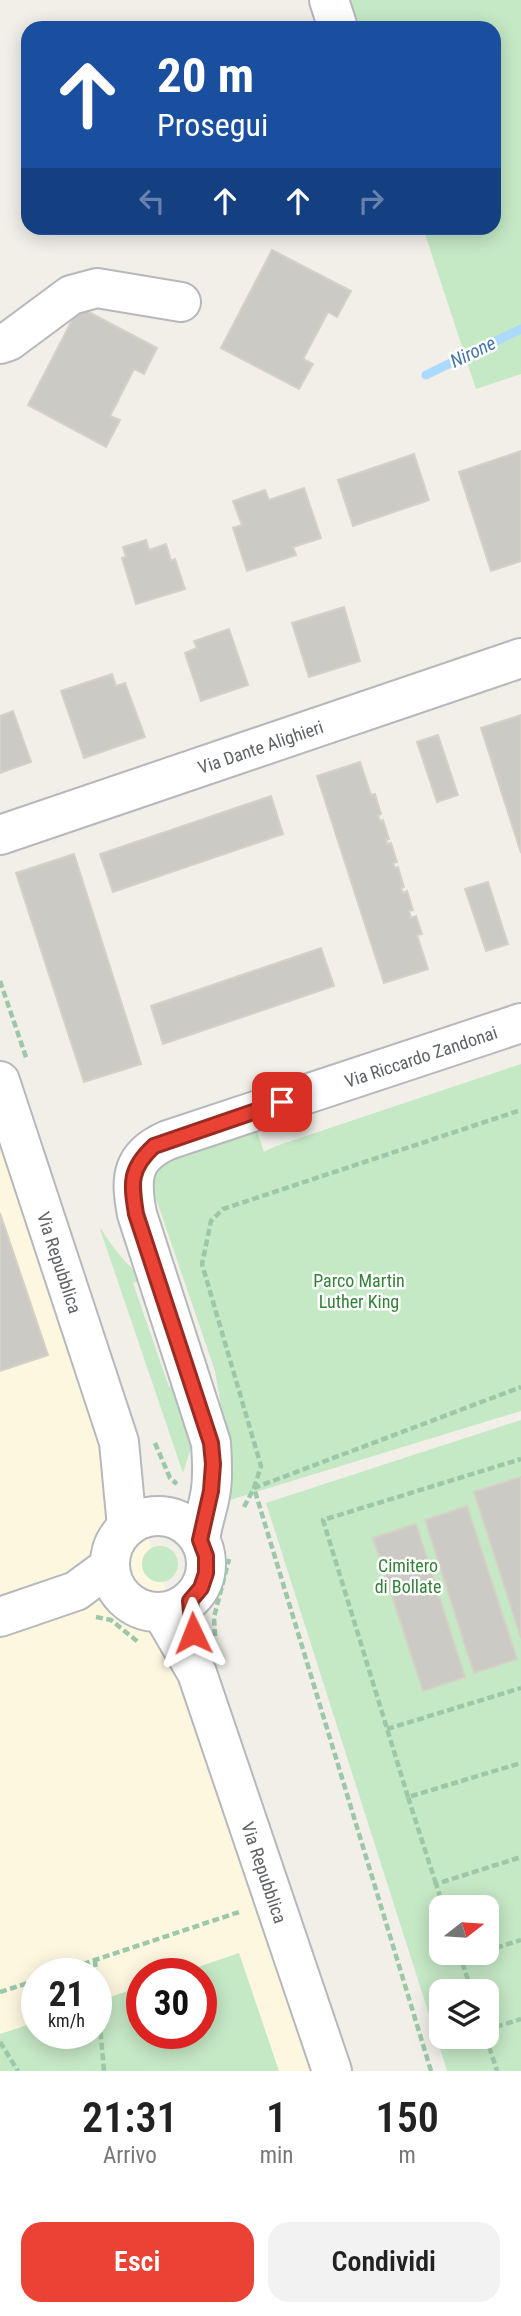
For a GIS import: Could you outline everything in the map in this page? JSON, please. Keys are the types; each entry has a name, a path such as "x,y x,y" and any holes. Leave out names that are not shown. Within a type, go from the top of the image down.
{"street":[{"path":"329,0 336,21"},
{"path":"0,344 9,341 71,295 97,288 181,302"},
{"name":"Via Dante Alighieri","path":"0,835 521,657"},
{"name":"Via Riccardo Zandonai","path":"193,1531 211,1491 211,1443 136,1214 132,1188 140,1158 154,1146 168,1140 521,1023"},
{"name":"Via Repubblica","path":"3,1103 119,1442 127,1527"},
{"name":"Via Repubblica","path":"119,1442 193,1531"},
{"path":"0,1617 99,1592 146,1612 176,1607 201,1588 206,1573 206,1556 193,1531 151,1516 127,1527 117,1538 99,1592"},
{"name":"Via Repubblica","path":"176,1607 332,2071"}],"path":[{"path":"241,1512 254,1488 261,1466 202,1264 211,1221 222,1209 252,1198 521,1110"},
{"path":"254,1488 521,1387"},
{"path":"440,1895 323,1520 521,1459"},
{"path":"254,1488 431,2071"},
{"path":"193,1531 214,1618 215,1638"},
{"path":"99,1592 111,1620 138,1641 145,1651"},
{"path":"387,1729 521,1688"},
{"path":"408,1797 521,1763"},
{"path":"436,1884 521,1857"},
{"path":"239,1898 247,1923"},
{"path":"100,1958 243,1910"},
{"path":"499,1947 521,1940"},
{"path":"0,1992 21,1985"},
{"path":"499,2026 521,2019"},
{"path":"0,2042 18,2071"},
{"path":"102,2049 104,2071"},
{"path":"490,2049 497,2071"}],"shaded area":[{"path":"0,1096 156,1561 332,2071 0,2071"}],"green space":[{"path":"350,0 521,0 521,374 476,389 425,235 501,235 501,21 357,21"},
{"name":"Parco Martin Luther King","path":"521,1064 521,1411 223,1502 228,1447 215,1371 150,1181 168,1154 255,1125 264,1152"},
{"path":"100,1229 120,1256 143,1279 133,1283 169,1387 178,1384 193,1442 183,1473"},
{"name":"Cimitero di Bollate","path":"521,1420 521,2071 447,2071 440,2049 499,2049 499,1979 429,1979 429,2015 266,1503"},
{"path":"160,1546 173,1551 178,1564 173,1577 160,1582 147,1577 142,1564 147,1551"},
{"path":"239,1953 279,2071 0,2071 0,2034 21,2027 21,2049 112,2049 112,1996 126,1992 126,2049 217,2049 217,1960"}],"building":[{"path":"272,250 351,291 337,317 328,312 303,359 313,364 299,389 221,348"},
{"path":"79,307 157,348 144,374 134,369 110,416 120,420 106,447 28,405"},
{"path":"521,451 521,561 491,571 459,472"},
{"path":"414,454 429,500 353,526 338,480"},
{"path":"304,488 321,538 293,547 296,555 247,571 233,528 242,525 233,501 265,490 269,500"},
{"path":"146,540 149,550 166,544 171,561 175,559 185,589 136,604 122,558 126,557 123,547"},
{"path":"344,607 360,661 309,677 292,623"},
{"path":"229,629 248,685 201,701 185,653 197,648 194,641"},
{"path":"112,674 116,686 125,683 145,737 84,758 61,691"},
{"path":"13,711 31,762 0,773 0,716"},
{"path":"521,715 521,853 481,728"},
{"path":"438,735 458,795 437,802 417,742"},
{"path":"360,762 371,795 375,794 381,814 378,815 380,821 383,820 389,839 386,840 387,844 391,843 397,862 393,863 395,868 398,867 404,887 401,888 403,893 407,891 413,910 409,911 411,918 416,916 422,934 417,935 428,969 384,983 317,776"},
{"path":"271,796 283,834 113,892 100,854"},
{"path":"74,854 141,1064 84,1082 16,873"},
{"path":"488,882 508,944 486,951 465,889"},
{"path":"321,948 334,986 163,1044 151,1006"},
{"path":"0,1213 48,1355 0,1371"},
{"path":"521,1477 521,1638 474,1492"},
{"path":"467,1506 517,1659 474,1673 425,1520"},
{"path":"416,1524 465,1677 423,1691 373,1538"}],"waterway":[{"name":"Nirone","path":"426,375 521,329"}],"route":[{"path":"193,1633 190,1601 201,1588 206,1573 206,1556 200,1540 211,1491 211,1443 136,1214 132,1188 140,1158 154,1146 282,1102"}]}
